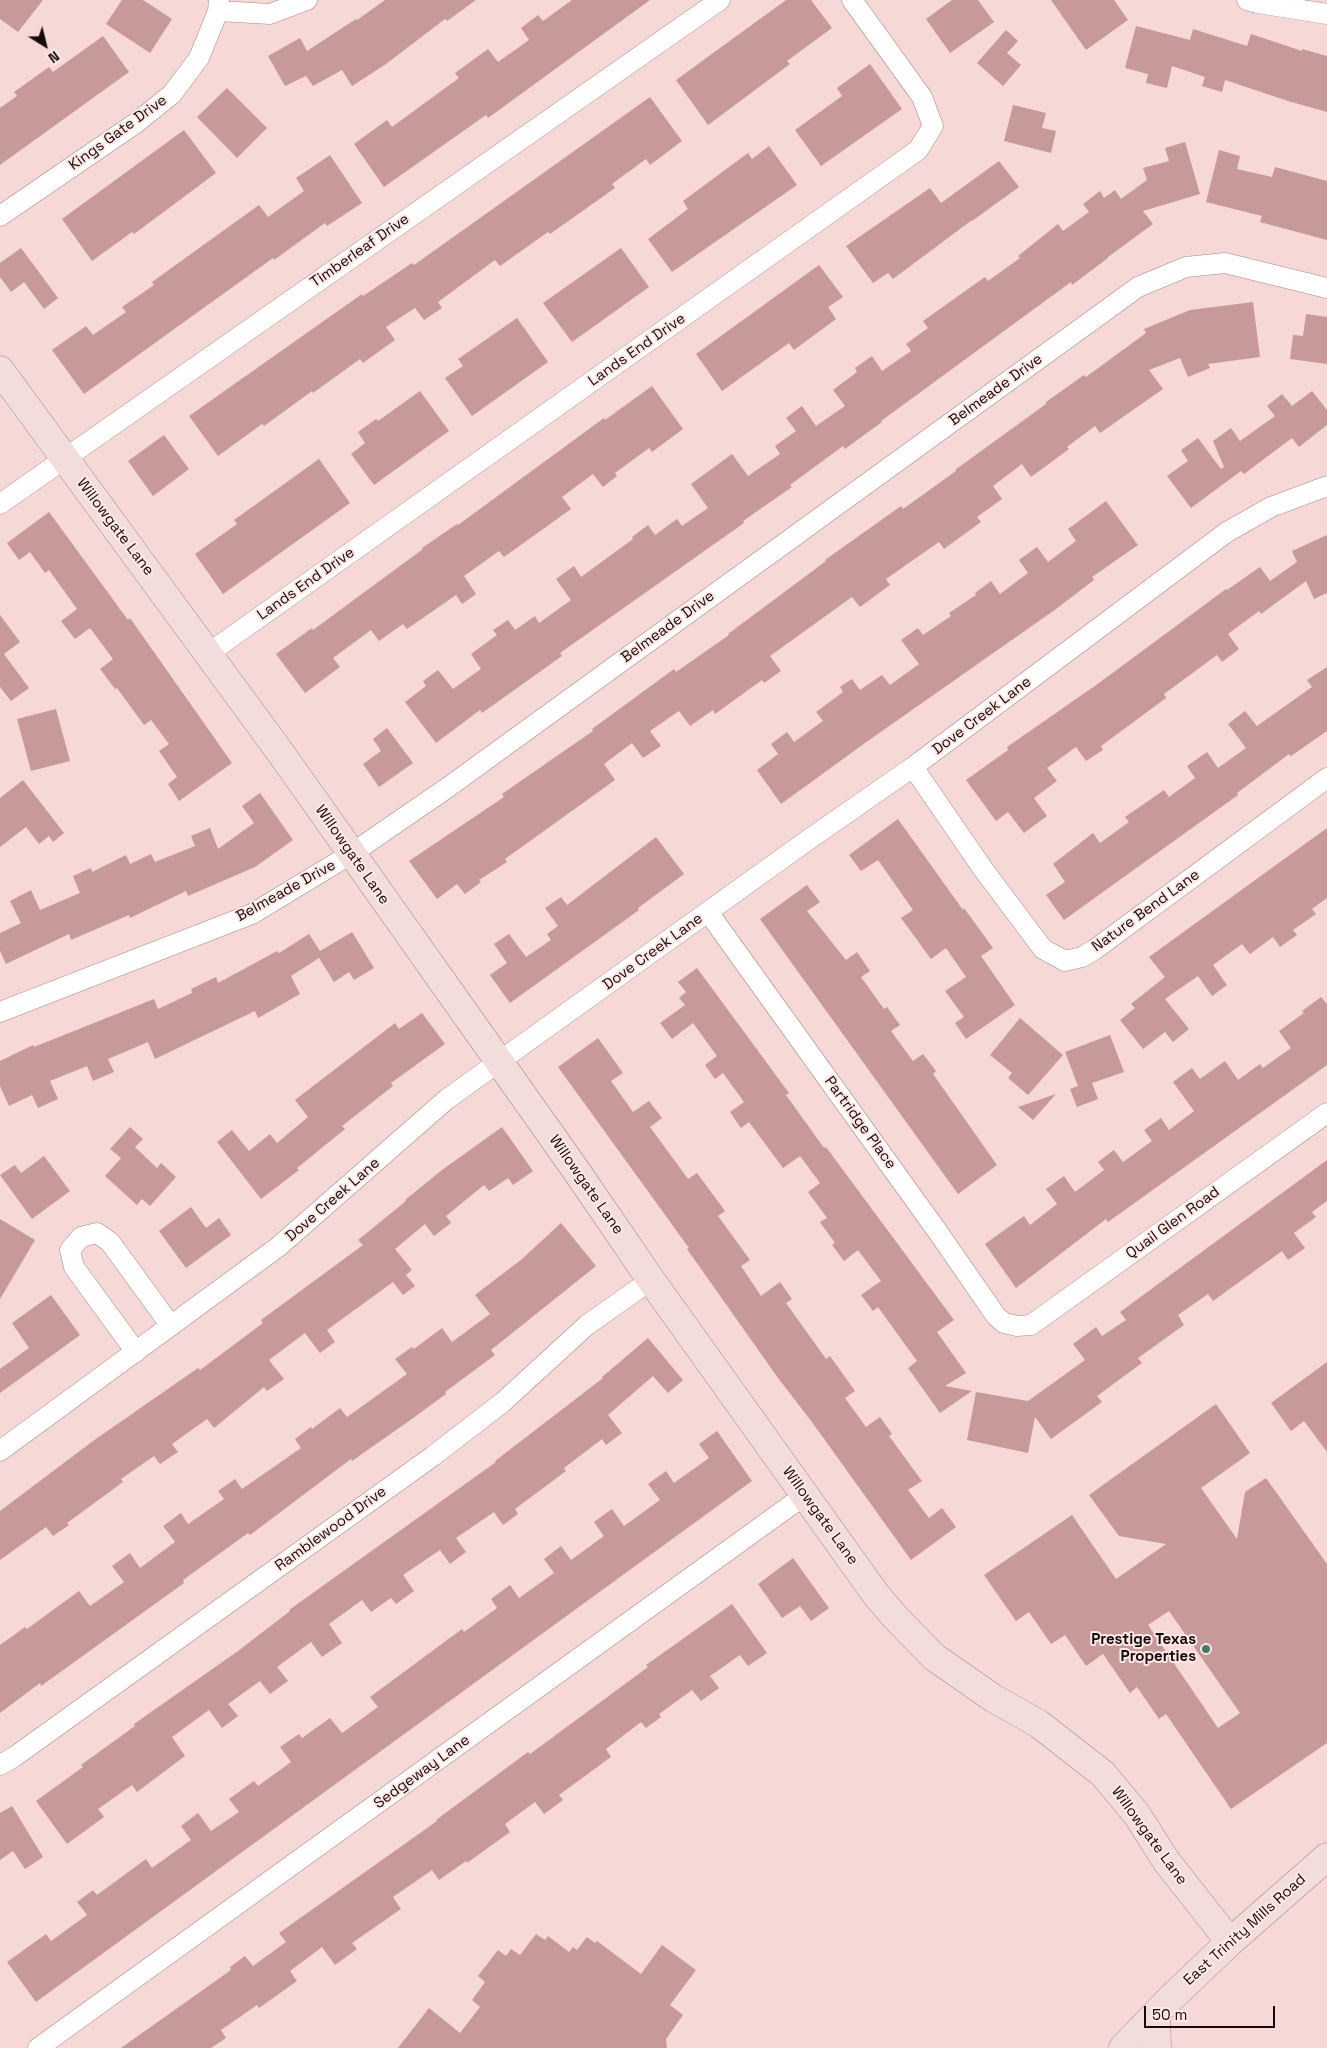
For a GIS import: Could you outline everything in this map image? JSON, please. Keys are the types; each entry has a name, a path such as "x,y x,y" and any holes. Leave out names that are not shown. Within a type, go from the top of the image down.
{"street":[{"path":"219,6 270,14 308,0"},
{"name":"Timberleaf Drive","path":"0,504 720,0"},
{"name":"Lands End Drive","path":"209,653 918,150 933,126 922,97 852,0"},
{"path":"1247,0 1258,4 1327,14"},
{"name":"Kings Gate Drive","path":"0,216 136,123 172,94 199,58 219,6"},
{"name":"Belmeade Drive","path":"0,1012 252,914 351,854 463,776 1138,287 1186,266 1224,263 1327,288"},
{"name":"Willowgate Lane","path":"0,370 209,653 500,1061 651,1280 877,1596 934,1657 993,1698 1039,1724 1103,1774 1137,1816 1167,1862 1230,1942"},
{"name":"Dove Creek Lane","path":"0,1451 278,1247 447,1099 913,767 1227,532 1271,507 1327,486"},
{"name":"Nature Bend Lane","path":"913,767 983,868 1043,949 1065,961 1082,958 1094,950 1327,778"},
{"name":"Partridge Place","path":"708,912 996,1316 1004,1323 1017,1326"},
{"name":"Quail Glen Road","path":"1017,1326 1031,1324 1327,1112"},
{"path":"136,1352 74,1267 70,1250 81,1237 97,1233 110,1242 171,1326"},
{"name":"Ramblewood Drive","path":"0,1765 14,1757 433,1456 503,1402 587,1325 651,1280"},
{"name":"Sedgeway Lane","path":"38,2048 805,1495"},
{"name":"East Trinity Mills Road","path":"1123,2048 1230,1942 1327,1857"},
{"path":"1156,2014 1157,2048"}],"building":[{"path":"0,0 43,0 18,32 0,19"},
{"path":"122,0 143,0 172,19 150,53 106,24"},
{"path":"385,0 476,0 447,21 445,19 386,64 352,86 342,70 313,86 306,76 285,86 268,56 300,38 307,51"},
{"path":"572,0 650,0 488,118 486,115 384,187 354,144 387,120 392,127 459,78 455,73 488,49 498,62 529,40 521,28 538,15 543,21"},
{"path":"786,0 811,0 832,28 787,61 790,64 708,125 676,80"},
{"path":"952,0 978,0 994,22 950,53 926,19"},
{"path":"1051,0 1114,0 1128,20 1086,50"},
{"path":"1136,26 1190,40 1193,29 1247,46 1251,34 1302,51 1302,49 1327,56 1327,112 1225,80 1222,92 1202,86 1205,77 1172,66 1167,88 1146,83 1148,74 1125,68"},
{"path":"1006,30 1018,41 1007,53 1021,65 1003,86 977,63"},
{"path":"103,36 129,72 0,165 0,108 17,96 14,92 49,67 53,72"},
{"path":"870,64 902,109 821,166 795,130 842,96 837,88"},
{"path":"227,88 267,128 237,158 197,117"},
{"path":"650,97 682,141 650,165 646,159 612,184 615,188 550,234 548,232 500,266 495,260 438,302 442,308 424,320 415,308 386,327 395,340 363,363 360,359 264,426 262,424 218,456 189,416 362,294 363,296 412,263 414,265"},
{"path":"1013,105 1046,113 1042,128 1056,131 1051,153 1004,141"},
{"path":"184,130 216,173 134,234 132,232 92,261 62,219"},
{"path":"1185,142 1200,194 1143,211 1153,224 1108,258 1072,285 1071,282 845,449 843,446 790,485 792,487 743,521 744,523 560,653 562,656 482,713 480,710 436,743 405,702 426,686 423,681 438,670 453,689 481,669 471,654 497,635 493,630 508,620 515,630 535,616 539,623 571,600 556,579 574,566 581,577 633,539 632,537 648,525 655,535 677,519 682,526 708,508 691,484 732,454 748,476 780,454 775,446 796,431 786,418 802,406 816,426 845,406 833,390 857,372 855,368 872,356 882,371 911,351 906,344 928,328 923,321 985,277 988,281 1020,258 1018,256 1058,224 1063,231 1089,212 1083,204 1100,191 1104,198 1115,190 1121,199 1147,180 1143,168 1169,161 1165,148"},
{"path":"769,146 797,185 672,272 648,239 688,209 683,201 748,153 752,159"},
{"path":"1219,150 1240,156 1237,169 1272,177 1275,167 1327,181 1327,240 1260,222 1262,216 1206,202"},
{"path":"330,155 362,203 327,226 325,223 274,260 273,258 84,394 52,350 86,326 93,335 126,312 122,307 154,285 152,282 259,205 268,217 304,191 296,178"},
{"path":"999,161 1019,187 893,279 888,273 873,283 846,246 930,188 941,203"},
{"path":"21,248 58,298 44,309 24,282 11,292 0,277 0,263"},
{"path":"621,248 649,287 572,342 543,303"},
{"path":"819,265 843,297 828,307 836,319 794,350 789,343 722,391 696,354"},
{"path":"1253,302 1260,357 1208,364 1210,368 1188,377 1180,358 1149,370 1163,389 1100,433 1095,426 1067,447 1069,449 1031,477 1022,464 993,486 1002,499 977,517 981,522 944,549 939,542 886,579 890,585 860,607 852,597 770,656 781,671 764,683 762,680 715,714 713,710 690,726 679,711 650,731 661,746 643,758 632,743 604,764 615,780 505,859 507,862 479,880 481,882 465,894 457,884 437,899 409,861 504,797 502,794 593,731 592,729 674,669 676,672 729,635 825,560 901,506 903,509 1046,404 1046,402 1084,375 1086,377 1146,333 1144,329 1190,310"},
{"path":"1306,314 1327,317 1327,364 1290,359 1293,335 1303,336"},
{"path":"517,318 548,362 472,416 445,378 463,366 458,359"},
{"path":"652,386 683,429 652,452 649,448 615,473 617,476 603,487 593,474 562,497 571,509 504,557 499,551 464,576 476,594 462,604 456,595 407,629 403,624 379,641 371,630 333,658 340,667 305,693 276,654 312,628 313,630 422,548 458,525 604,418 605,420"},
{"path":"420,391 449,431 374,485 351,454 365,443 358,432 376,419 378,421"},
{"path":"1312,391 1327,410 1327,425 1299,447 1292,438 1244,474 1241,471 1191,508 1167,476 1188,461 1181,450 1198,438 1221,469 1224,467 1213,441 1231,428 1240,441 1275,416 1267,406 1282,394 1292,406"},
{"path":"164,435 189,469 153,496 128,461"},
{"path":"319,459 350,503 223,594 195,554 237,524 234,520"},
{"path":"1106,501 1138,545 1092,577 1094,580 1056,609 781,804 757,770 778,754 771,744 787,732 794,742 823,721 816,712 843,692 840,687 852,679 860,690 882,675 890,685 919,664 901,640 918,628 923,635 951,616 949,613 976,595 975,593 991,581 1000,594 1028,573 1019,560 1037,547 1048,562 1076,541 1068,529"},
{"path":"49,512 128,620 130,618 232,763 179,801 168,784 177,777 159,751 169,744 151,720 144,725 117,688 115,689 100,669 113,659 90,628 75,639 61,621 77,609 49,570 45,573 30,552 19,560 7,543"},
{"path":"1327,535 1327,593 1314,599 1306,581 1261,614 1259,611 1228,634 1239,649 1222,662 1217,655 1164,694 1166,698 1101,746 1103,750 1086,761 1076,747 1047,768 1057,781 1034,798 1047,816 1024,833 1008,812 996,821 966,780 1008,750 1007,747 1099,683 1226,589 1260,567 1270,581 1297,562 1292,551"},
{"path":"0,615 20,642 4,654 29,688 11,701 0,687"},
{"path":"1327,667 1327,731 1291,756 1289,754 1237,793 1238,795 1064,920 1046,895 1065,882 1053,864 1093,833 1100,843 1129,822 1125,817 1164,790 1169,797 1195,778 1187,766 1207,752 1218,768 1246,748 1228,724 1245,711 1257,726 1312,687 1307,680"},
{"path":"56,709 70,761 31,771 17,719"},
{"path":"387,728 413,763 379,787 363,764 381,751 373,739"},
{"path":"23,780 64,833 53,842 49,836 39,844 26,827 0,847 0,798"},
{"path":"260,793 293,840 255,867 188,896 186,891 130,918 129,915 71,940 69,934 6,964 0,951 0,933 21,923 10,901 31,890 40,910 80,893 73,876 91,868 92,872 126,855 130,864 151,854 155,862 195,846 191,836 210,828 218,849 254,823 242,806"},
{"path":"898,819 963,910 964,908 993,948 981,956 1015,1005 966,1039 955,1023 964,1017 945,991 966,977 946,948 931,959 901,918 913,910 878,860 861,871 849,855"},
{"path":"1327,828 1327,898 1312,909 1316,914 1293,930 1297,935 1280,947 1273,937 1250,954 1242,944 1213,965 1227,985 1212,996 1198,976 1165,999 1189,1029 1173,1042 1165,1032 1143,1049 1120,1020 1135,1008 1131,1004 1165,977 1149,957"},
{"path":"656,837 684,874 638,908 639,910 510,1003 490,975 507,963 494,944 509,934 526,957 551,940 547,934 558,926 545,908 561,897 567,905"},
{"path":"807,885 820,902 807,911 846,960 857,952 870,971 861,977 884,1009 887,1007 900,1025 891,1031 913,1061 923,1054 936,1071 933,1074 997,1165 958,1194 760,919"},
{"path":"352,932 374,968 354,980 349,972 334,982 319,958 291,976 300,994 258,1018 255,1011 155,1059 148,1042 108,1059 114,1072 93,1081 87,1066 50,1081 58,1099 38,1108 32,1095 9,1106 0,1086 0,1061 33,1045 34,1047 154,999 158,1009 192,993 191,989 216,977 218,983 277,951 279,953 309,934 320,951"},
{"path":"697,968 789,1093 786,1095 824,1148 826,1147 954,1320 937,1332 966,1373 945,1386 972,1391 940,1413 908,1368 917,1361 878,1307 873,1311 861,1295 881,1281 858,1250 844,1261 832,1245 835,1243 820,1222 827,1218 808,1192 820,1183 800,1156 783,1168 749,1122 741,1128 730,1112 744,1102 723,1073 715,1079 705,1065 717,1056 693,1023 672,1039 660,1023 685,1005 679,998 686,992 678,982"},
{"path":"1321,997 1327,1004 1327,1065 1108,1222 1106,1219 1016,1288 985,1244 1024,1216 1030,1225 1057,1204 1046,1189 1064,1176 1075,1192 1104,1170 1098,1162 1114,1150 1123,1162 1152,1141 1144,1130 1161,1118 1169,1130 1194,1111 1173,1082 1192,1068 1200,1079 1225,1061 1238,1080 1260,1064 1263,1068 1291,1048 1279,1031 1304,1013 1302,1011"},
{"path":"422,1013 445,1044 391,1083 393,1086 342,1126 345,1129 297,1168 299,1170 261,1199 217,1142 232,1130 249,1151 270,1134 277,1143 308,1117 295,1100 395,1023 399,1029"},
{"path":"1020,1018 1063,1055 1028,1095 1008,1078 1012,1073 990,1055"},
{"path":"1110,1035 1124,1072 1092,1083 1098,1099 1077,1107 1070,1089 1078,1086 1065,1052"},
{"path":"598,1038 623,1073 611,1081 633,1112 649,1101 662,1118 650,1127 688,1179 697,1173 725,1211 718,1216 750,1260 741,1266 761,1296 780,1282 792,1299 786,1303 826,1359 830,1356 855,1391 845,1398 866,1427 880,1417 892,1434 889,1436 922,1481 908,1490 929,1518 942,1508 956,1527 911,1560 778,1378 687,1249 689,1248 558,1067"},
{"path":"1056,1094 1033,1120 1018,1107"},
{"path":"130,1127 143,1139 135,1147 157,1168 161,1163 176,1177 150,1206 142,1199 137,1205 105,1176 121,1158 110,1149"},
{"path":"502,1127 533,1171 513,1185 508,1178 489,1191 484,1185 446,1216 451,1223 434,1236 425,1224 395,1249 412,1270 406,1275 415,1286 403,1295 393,1282 327,1330 335,1342 320,1353 305,1333 269,1360 284,1379 267,1391 264,1387 214,1428 207,1419 172,1444 178,1452 160,1464 154,1456 121,1479 123,1482 67,1523 69,1525 53,1536 46,1527 0,1560 0,1511 93,1441 198,1368 200,1370 263,1323 261,1320 363,1245 358,1240 405,1200 442,1170"},
{"path":"44,1156 70,1191 32,1219 0,1175 15,1165 21,1173"},
{"path":"1327,1160 1327,1201 1312,1212 1316,1217 1294,1233 1305,1248 1288,1260 1282,1251 1213,1301 1208,1294 1178,1315 1184,1325 1138,1358 1142,1363 1097,1396 1102,1402 1051,1439 1035,1417 1028,1453 967,1440 976,1392 1028,1401 1085,1360 1073,1344 1096,1327 1102,1336 1126,1320 1120,1312"},
{"path":"191,1207 206,1228 219,1218 231,1235 186,1268 159,1231"},
{"path":"0,1219 35,1240 0,1299"},
{"path":"561,1223 596,1266 491,1350 495,1355 409,1421 352,1461 351,1459 250,1535 248,1533 183,1580 184,1583 41,1686 40,1683 0,1713 0,1645 25,1627 27,1629 79,1591 90,1606 124,1582 112,1566 130,1553 140,1568 175,1542 163,1526 181,1513 188,1524 224,1499 218,1491 235,1479 242,1489 301,1448 295,1439 311,1427 312,1429 340,1408 347,1417 407,1374 395,1359 412,1347 414,1349 442,1328 452,1342 490,1314 475,1295 522,1259"},
{"path":"51,1295 80,1335 0,1393 0,1369 29,1348 12,1323"},
{"path":"648,1338 683,1380 668,1393 653,1376 608,1415 622,1433 606,1445 602,1439 564,1468 566,1471 515,1509 518,1514 503,1525 494,1512 456,1538 466,1552 450,1564 440,1550 403,1575 414,1591 396,1604 391,1598 371,1612 362,1600 329,1624 342,1643 322,1657 311,1642 277,1667 288,1681 270,1694 260,1681 228,1704 238,1716 222,1728 209,1710 172,1737 185,1756 137,1792 132,1785 98,1809 104,1817 67,1844 36,1801 83,1767 81,1765 135,1726 134,1724 238,1651 289,1610 496,1462 603,1378"},
{"path":"1327,1362 1327,1452 1304,1421 1291,1431 1271,1403"},
{"path":"1216,1404 1250,1453 1201,1488 1237,1539 1245,1492 1266,1478 1327,1564 1327,1743 1231,1809 1166,1714 1159,1719 1137,1687 1130,1693 1103,1654 1086,1666 1065,1635 1051,1644 1029,1612 1016,1621 984,1575 1072,1515 1116,1579 1166,1544 1119,1536 1089,1495","holes":["1169,1611 1240,1713 1218,1728 1148,1625"]},
{"path":"717,1431 752,1481 36,2002 7,1962 46,1934 51,1941 87,1915 77,1902 93,1890 97,1895 146,1859 152,1868 191,1840 181,1826 198,1813 211,1831 239,1812 229,1799 254,1781 258,1786 291,1762 280,1747 299,1734 302,1738 330,1718 342,1733 378,1707 370,1697 462,1629 464,1632 497,1608 491,1599 510,1585 519,1598 554,1573 544,1559 561,1546 571,1560 604,1536 594,1522 612,1509 624,1526 660,1500 648,1484 666,1471 674,1483 709,1458 699,1444"},
{"path":"793,1558 829,1608 811,1621 800,1606 782,1618 758,1584"},
{"path":"732,1604 767,1653 748,1666 740,1655 710,1676 719,1688 701,1701 692,1690 659,1714 661,1717 646,1728 641,1722 606,1749 611,1757 559,1795 563,1800 544,1814 535,1802 505,1824 510,1832 467,1863 466,1861 439,1880 432,1870 393,1897 401,1909 352,1943 357,1949 335,1965 322,1947 290,1971 297,1981 259,2008 257,2005 221,2030 226,2038 211,2048 121,2048 231,1970 230,1967 245,1956 253,1966 286,1942 279,1933 437,1821 528,1752 530,1754 648,1667 646,1665"},
{"path":"12,1806 43,1857 25,1869 13,1851 0,1860 0,1813"},
{"path":"536,1934 545,1940 548,1936 569,1952 573,1947 577,1950 587,1937 595,1943 597,1941 641,1974 662,1945 696,1970 670,2005 683,2015 666,2039 667,2048 398,2048 429,2008 460,2033 480,2007 472,2000 485,1982 478,1976 498,1950 506,1956 511,1949 520,1955"}],"place":[{"name":"Prestige Texas Properties","path":"1206,1649"}]}
